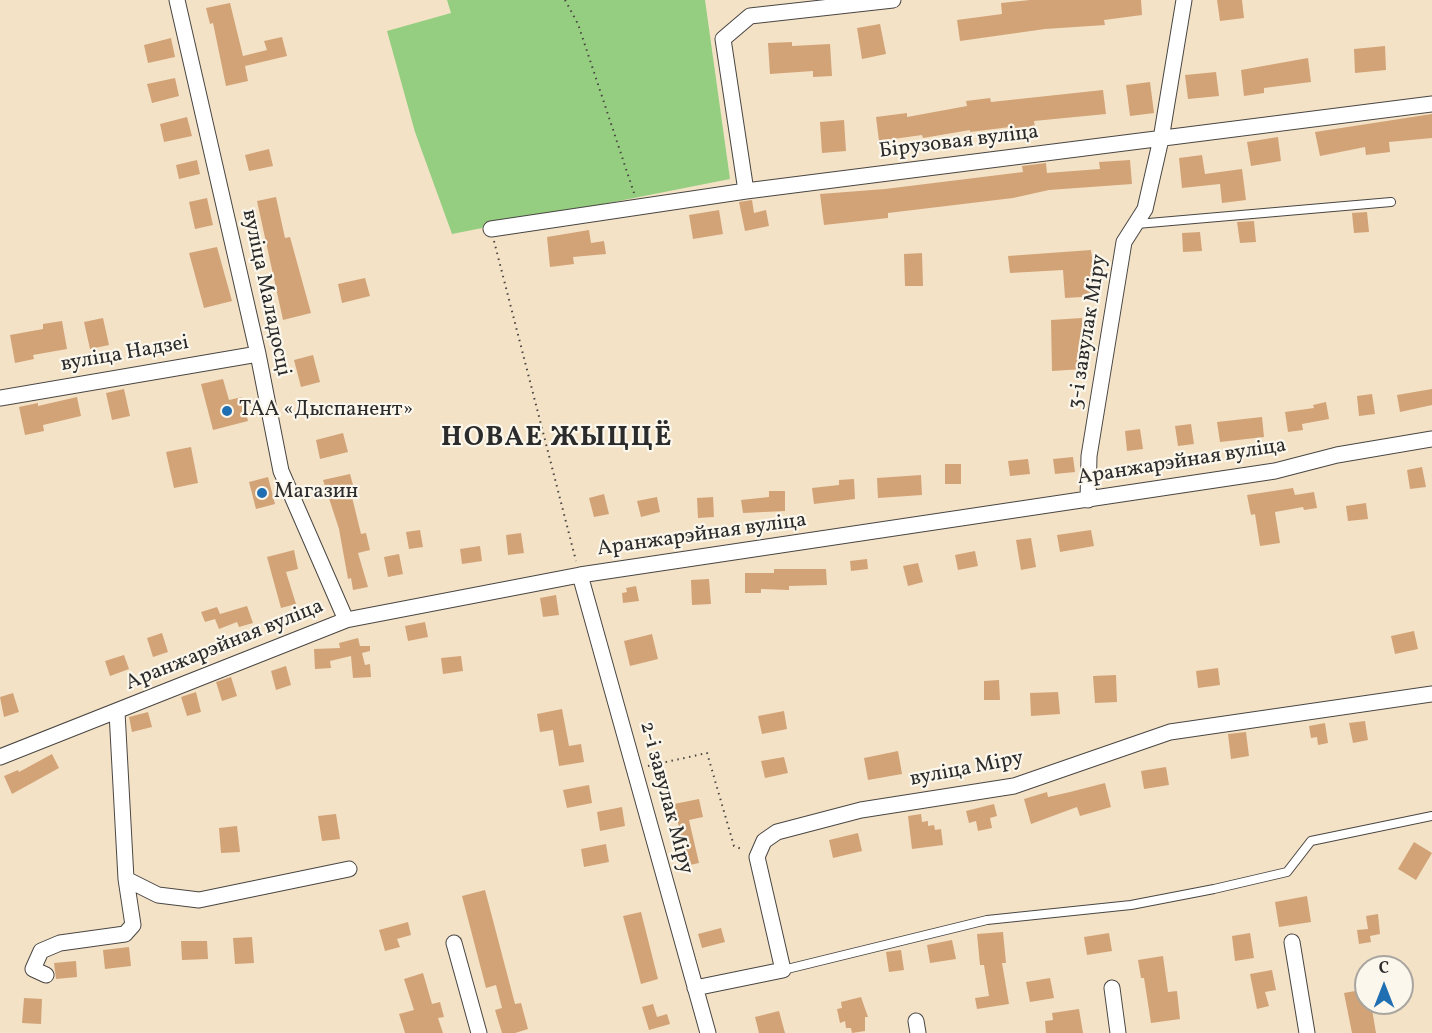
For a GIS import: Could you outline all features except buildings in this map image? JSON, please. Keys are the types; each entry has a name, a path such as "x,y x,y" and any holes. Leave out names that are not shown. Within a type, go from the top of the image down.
{"street":[{"name":"вуліца Маладосці","path":"177,0 258,354 281,471 346,620"},
{"path":"746,191 723,39 750,16 893,0"},
{"name":"3-і завулак Міру","path":"1088,500 1089,456 1124,243 1145,209 1161,139 1184,0"},
{"name":"Бірузовая вуліца","path":"491,229 746,191 1432,104"},
{"name":"вуліца Надзеі","path":"0,398 258,354"},
{"name":"Аранжарэйная вуліца","path":"0,757 346,620 580,575 1275,471 1337,455 1432,439"},
{"name":"2-і завулак Міру","path":"580,575 708,1033"},
{"name":"вуліца Міру","path":"758,857 764,841 777,832 861,810 1014,786 1170,732 1432,694"},
{"path":"46,975 33,969 40,951 60,943 125,934 133,925 126,879 117,711"},
{"path":"695,988 783,970 758,857"},
{"path":"126,879 158,895 200,900 349,869"},
{"path":"1292,942 1307,1033"},
{"path":"454,943 479,1033"},
{"path":"1112,988 1118,1033"}],"lane":[{"path":"1135,224 1391,202"},
{"path":"783,970 987,920 1131,905 1224,887 1287,872 1311,841 1432,816"}],"path":[{"path":"565,0 578,24 638,207"},
{"path":"491,229 580,575"},
{"path":"635,768 707,753 734,846 758,857"}],"green space":[{"path":"447,0 705,0 730,179 452,234 415,132 387,31 451,13"}],"place":[{"name":"ТАА «Дыспанент»","path":"227,411"},
{"name":"Магазин","path":"262,493"}],"district":[{"name":"НОВАЕ ЖЫЦЦЁ","path":"557,440"}]}
